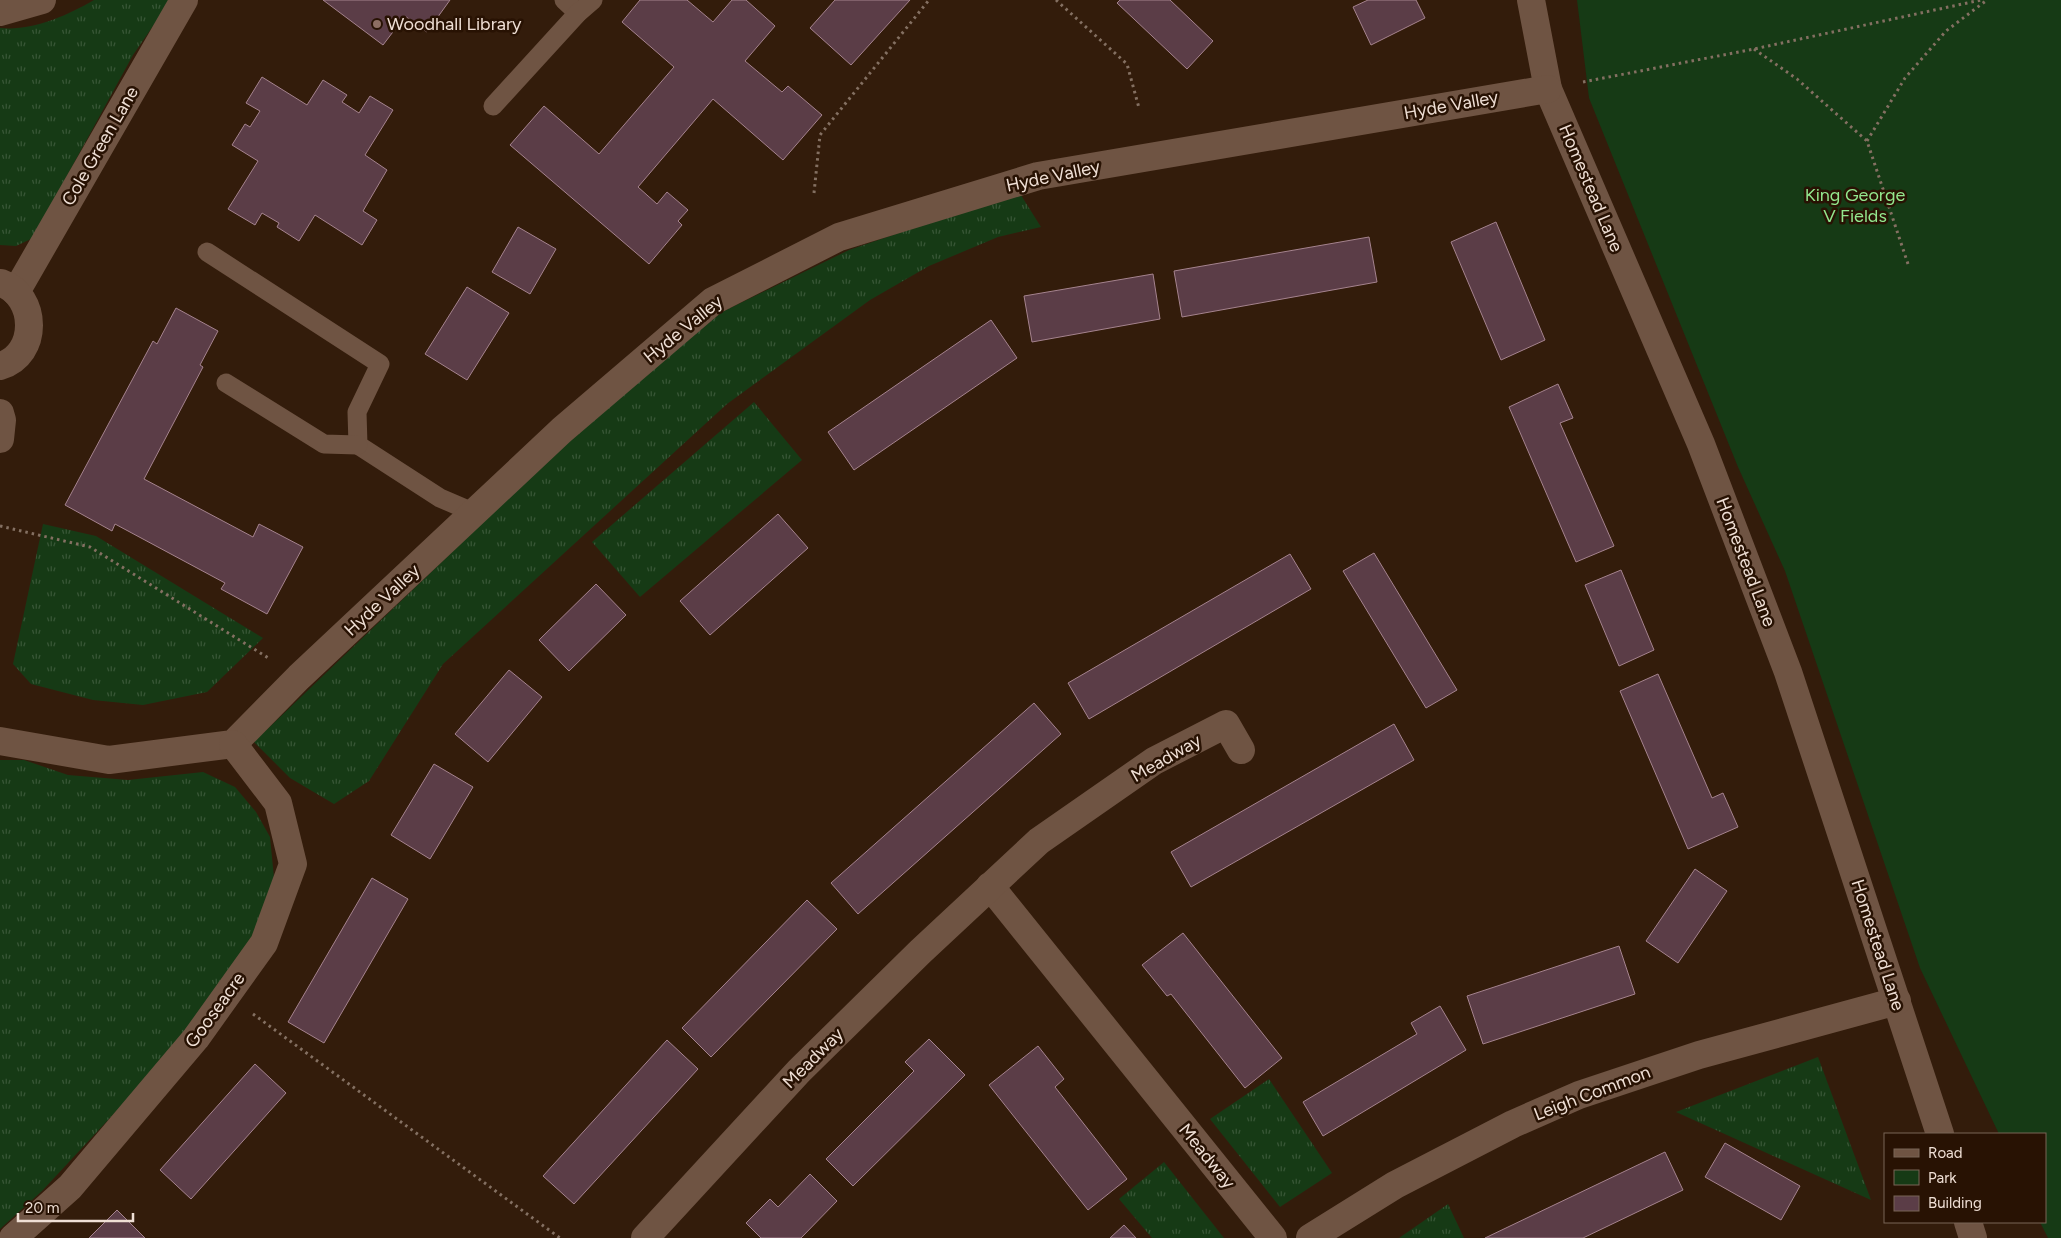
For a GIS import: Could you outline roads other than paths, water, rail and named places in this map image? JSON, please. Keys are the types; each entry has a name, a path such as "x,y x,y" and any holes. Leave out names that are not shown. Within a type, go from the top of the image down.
{"street":[{"path":"0,12 42,0"},
{"name":"Cole Green Lane","path":"8,287 184,0"},
{"name":"Homestead Lane","path":"1530,0 1548,89 1701,444 1785,663 1940,1133"},
{"name":"Hyde Valley","path":"233,744 299,678 562,430 713,301 839,237 1038,176 1548,89"},
{"path":"0,366 19,354 27,339 30,322 26,305 8,287"},
{"path":"0,413 2,420 0,439"},
{"name":"Meadway","path":"645,1238 799,1071 920,952 1039,841 1154,761 1226,724 1241,750"},
{"path":"0,741 109,760 233,744"},
{"name":"Gooseacre","path":"13,1238 70,1187 196,1038 264,943 293,864 278,803 233,744"},
{"name":"Meadway","path":"990,886 1273,1238"},
{"name":"Leigh Common","path":"1310,1238 1404,1181 1513,1124 1579,1095 1699,1055 1897,1000"},
{"path":"1968,1223 1973,1238"}],"lane":[{"path":"564,0 578,13"},
{"path":"492,106 578,13 593,0"},
{"path":"207,252 380,364 357,412 358,445"},
{"path":"226,383 324,444 358,445 440,498 475,513"}],"place":[{"name":"Woodhall Library","path":"377,24"}],"park label":[{"name":"King George V Fields","path":"1855,205"}]}
